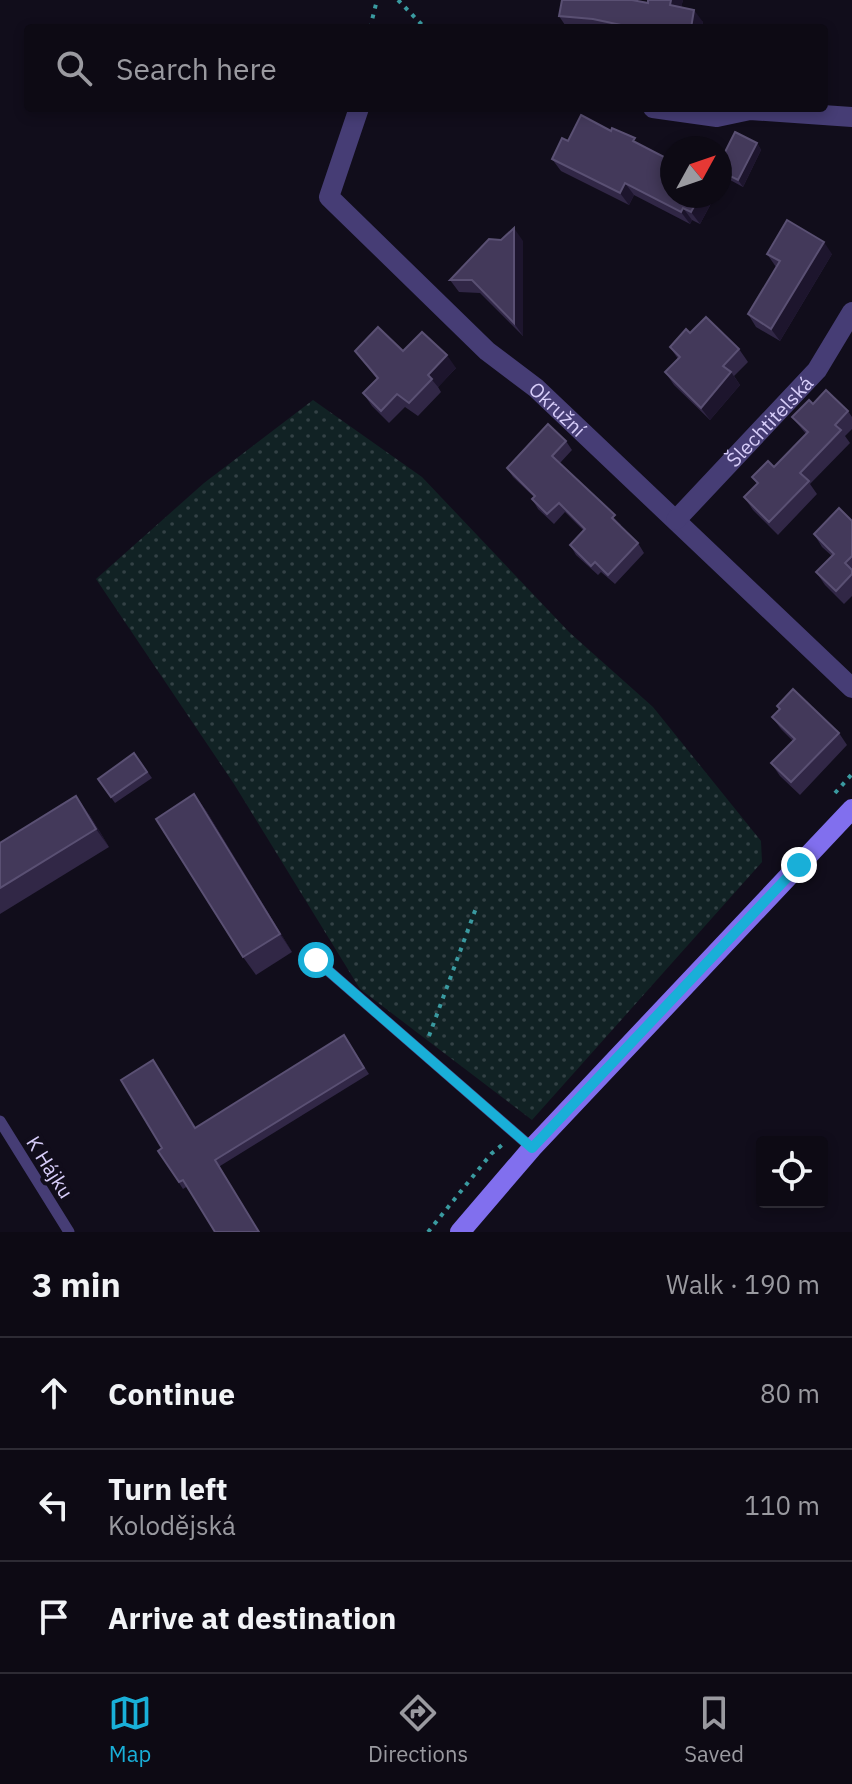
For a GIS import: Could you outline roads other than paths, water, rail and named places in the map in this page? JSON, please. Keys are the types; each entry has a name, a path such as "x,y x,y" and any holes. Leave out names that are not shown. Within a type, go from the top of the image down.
{"street":[{"name":"Okružní","path":"358,112 329,197 487,351 536,388 852,688"},
{"path":"681,112 717,117 741,112"},
{"path":"779,112 852,117"},
{"name":"Šlechtitelská","path":"676,520 817,370 852,312"},
{"path":"460,1232 532,1148 852,809"}],"lane":[{"path":"316,960 532,1148"},
{"name":"K Hájku","path":"0,1121 69,1232"}]}
